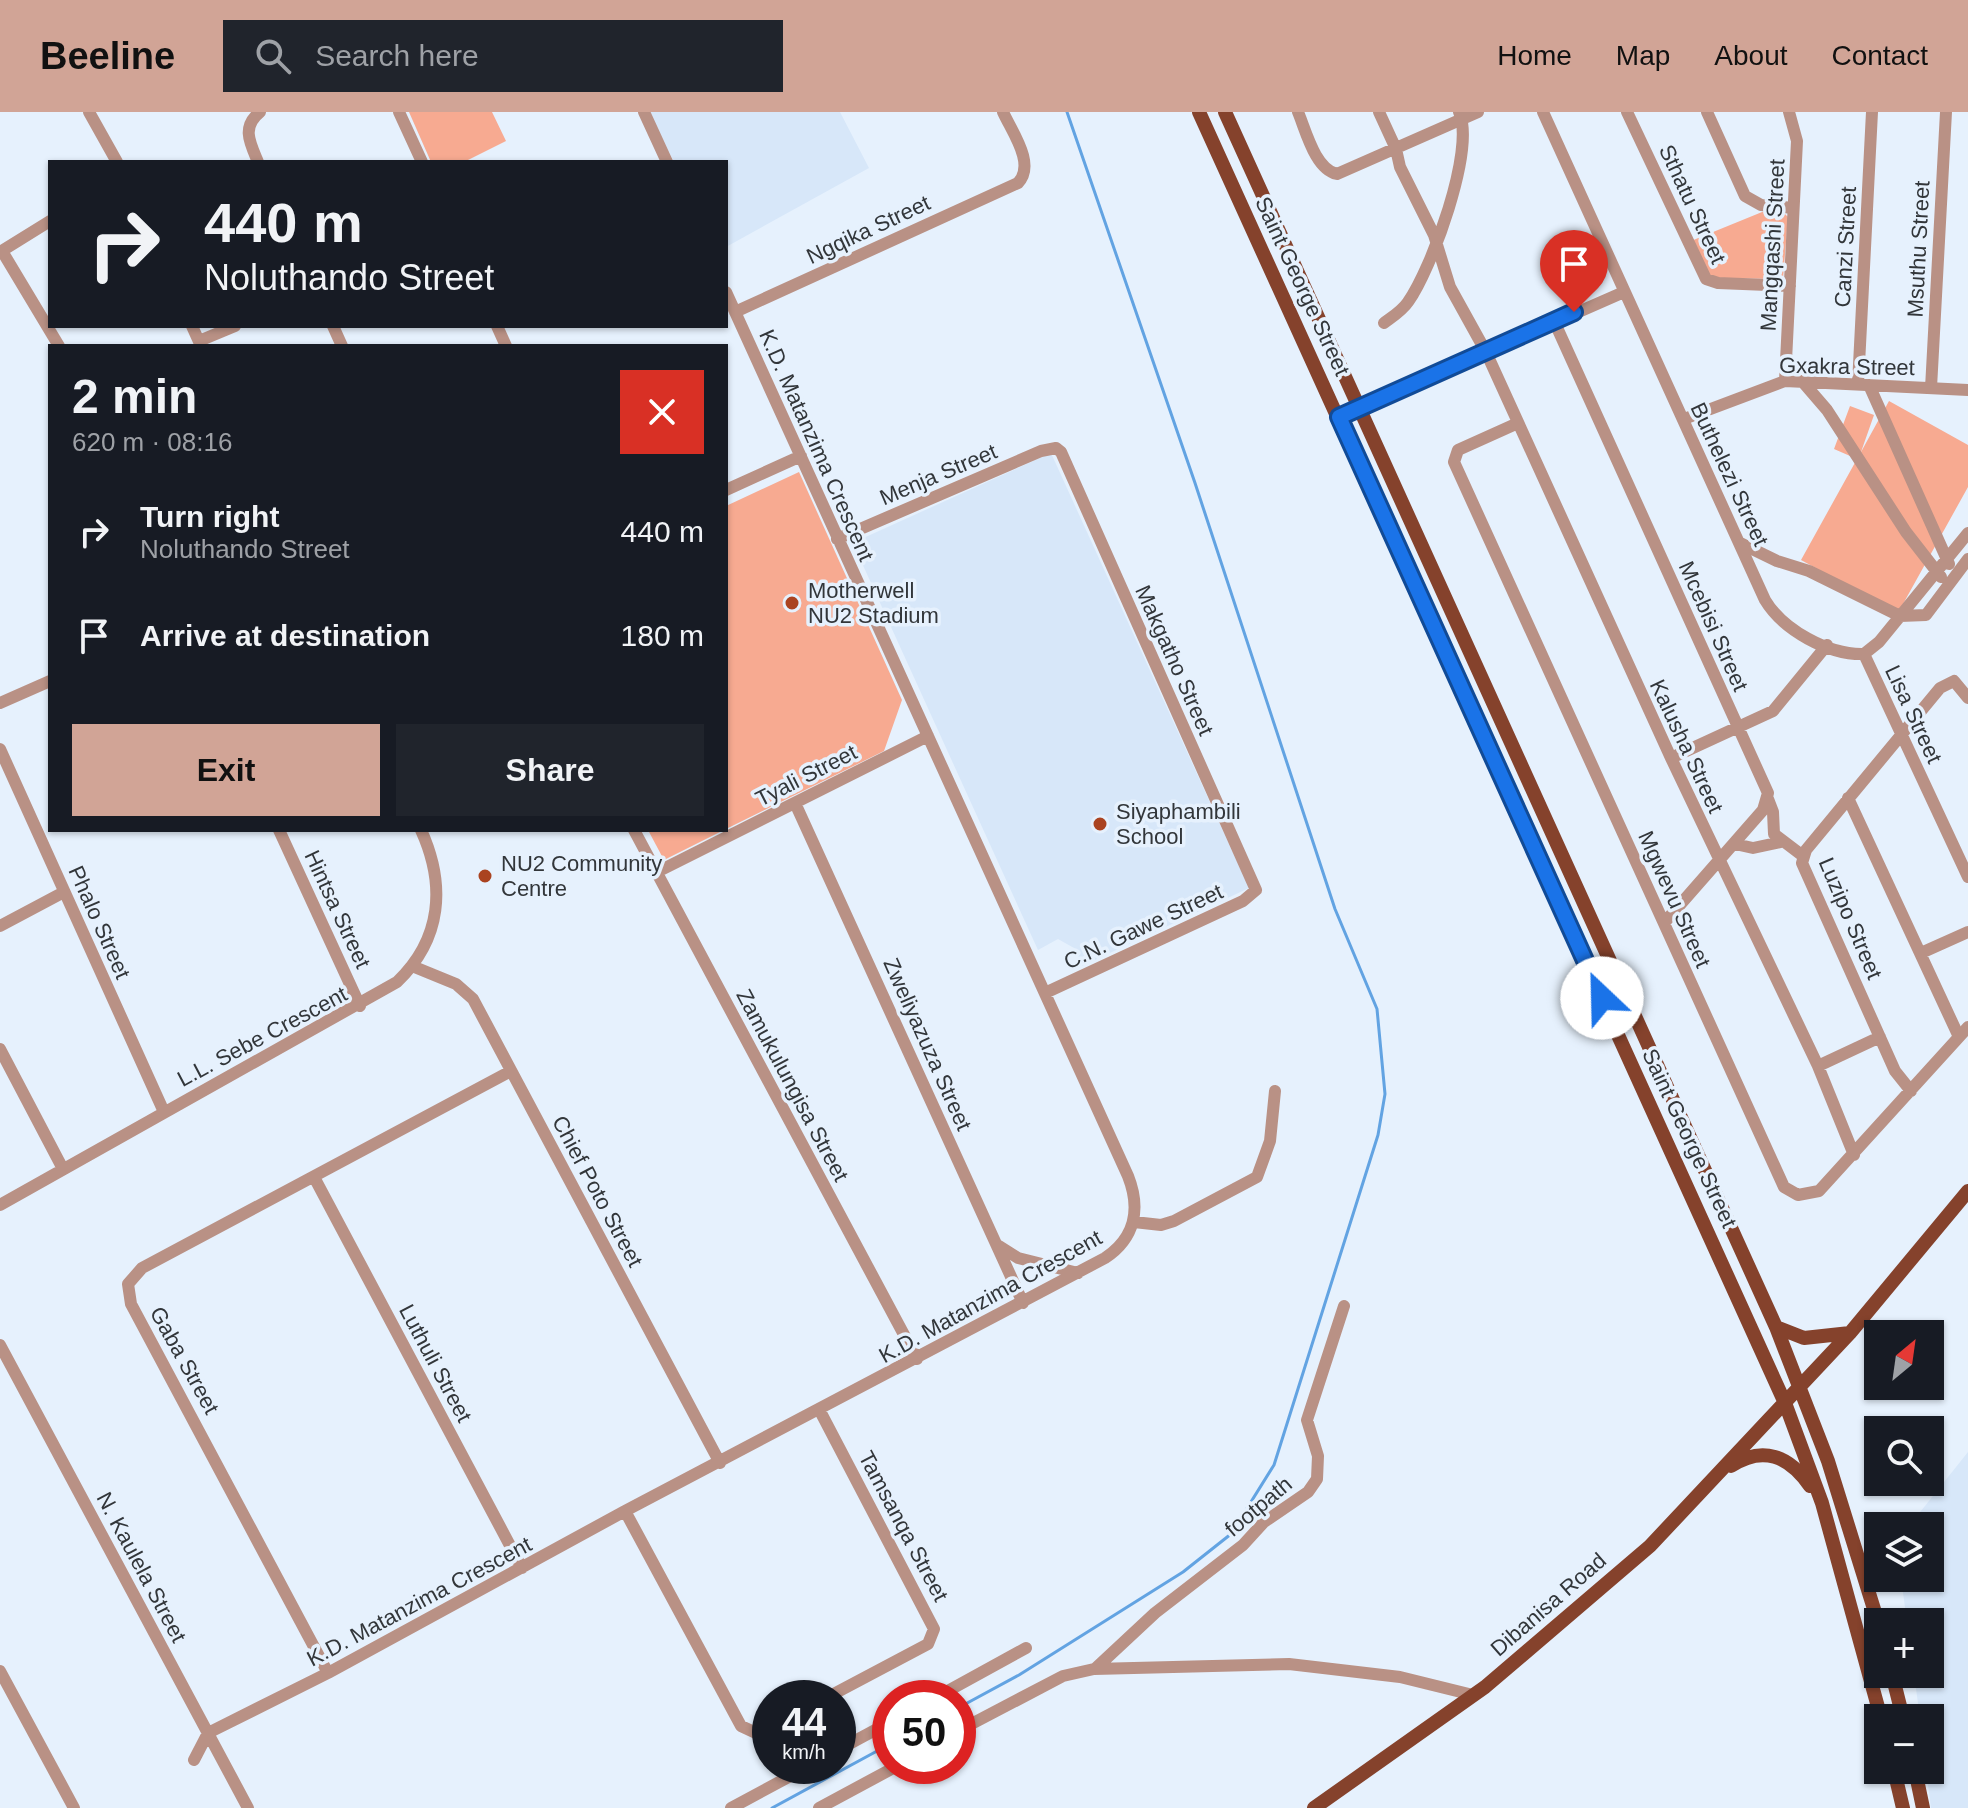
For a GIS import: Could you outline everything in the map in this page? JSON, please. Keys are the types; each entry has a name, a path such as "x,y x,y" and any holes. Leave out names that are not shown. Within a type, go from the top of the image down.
{"main road":[{"name":"Saint George Street","path":"1199,112 1785,1403 1822,1503 1877,1704"},
{"name":"Saint George Street","path":"1225,112 1361,408 1600,946 1776,1327 1801,1387 1873,1608"},
{"name":"Dibanisa Road","path":"1314,1808 1473,1695 1650,1546 1850,1333 1968,1191"},
{"path":"1776,1327 1804,1338 1850,1333"},
{"path":"1716,1475 1744,1458 1764,1454 1781,1457 1801,1473 1822,1503"},
{"path":"1897,1784 1903,1808"},
{"path":"1918,1784 1923,1808"}],"street":[{"path":"89,112 116,160"},
{"path":"257,160 247,134 251,122 260,112"},
{"path":"399,112 421,160"},
{"path":"644,112 666,160"},
{"name":"Ngqika Street","path":"735,312 1018,183 1025,174 1026,164 1003,112"},
{"path":"1298,112 1320,162 1329,172 1350,171 1461,116 1478,112"},
{"name":"Kalusha Street","path":"1379,112 1396,149 1400,167 1436,244 1450,287 1486,352 1719,863 1818,1066 1854,1155"},
{"name":"Buthelezi Street","path":"1543,112 1777,618 1795,632 1847,653 1864,654"},
{"name":"Sthatu Street","path":"1627,112 1706,279 1718,283 1790,286"},
{"path":"1707,112 1745,196 1761,205 1793,208"},
{"name":"Mangqashi Street","path":"1785,381 1797,141 1789,112"},
{"name":"Canzi Street","path":"1863,385 1872,112"},
{"name":"Msuthu Street","path":"1931,388 1946,112"},
{"path":"1384,323 1406,306 1429,267 1461,163 1461,116"},
{"path":"48,222 1,252 58,344"},
{"path":"1339,417 1624,292"},
{"name":"K.D. Matanzima Crescent","path":"208,1733 328,1673 625,1511 1078,1273 1115,1252 1134,1222 1135,1206 1128,1176 728,296"},
{"name":"Mcebisi Street","path":"1554,321 1738,728 1773,812 1773,831 1781,842"},
{"path":"200,344 231,328"},
{"name":"Gxakra Street","path":"1684,419 1785,381 1968,390"},
{"path":"1802,381 1827,410 1935,573 1952,581"},
{"path":"1863,385 1947,559 1952,581"},
{"name":"Mgwevu Street","path":"1518,423 1462,447 1455,454 1454,462 1784,1187 1798,1195 1811,1195 1854,1155 1964,1032"},
{"name":"Menja Street","path":"837,539 1041,451 1056,448"},
{"name":"Makgatho Street","path":"1056,448 1256,890"},
{"path":"728,489 801,456"},
{"path":"1864,654 1900,616 1968,533"},
{"path":"1740,543 1777,561 1809,571 1900,616 1926,615 1968,559"},
{"path":"1925,586 1929,611"},
{"path":"1671,758 1777,708 1827,645"},
{"name":"Lisa Street","path":"1864,654 1968,877"},
{"path":"0,703 48,682"},
{"path":"1902,736 1945,684 1958,683 1968,698"},
{"name":"Tyali Street","path":"659,871 928,736"},
{"name":"Luzipo Street","path":"1902,736 1803,856 1803,870 1897,1076 1911,1091"},
{"name":"Phalo Street","path":"0,749 164,1112"},
{"path":"1848,798 1921,953 1964,1032"},
{"path":"1664,923 1735,844 1768,799"},
{"name":"Zweliyazuza Street","path":"795,803 1023,1303"},
{"name":"Hintsa Street","path":"280,832 360,1006"},
{"name":"L.L. Sebe Crescent","path":"0,1205 386,991 412,966 431,933 438,906 437,873 422,832"},
{"name":"Zamukulungisa Street","path":"635,832 659,871 917,1359"},
{"path":"1735,844 1753,848 1781,842 1803,856"},
{"name":"C.N. Gawe Street","path":"1045,993 1243,901 1256,890"},
{"path":"0,926 64,892"},
{"path":"1921,953 1968,932"},
{"name":"Chief Poto Street","path":"412,966 466,991 720,1463"},
{"path":"1818,1066 1880,1037"},
{"path":"0,1049 63,1169"},
{"name":"Gaba Street","path":"328,1673 131,1304 128,1290 131,1277 142,1268 511,1071"},
{"path":"1134,1222 1161,1225 1174,1221 1257,1177 1270,1141 1275,1091"},
{"name":"Luthuli Street","path":"314,1177 522,1568"},
{"path":"996,1244 1018,1258 1078,1273"},
{"name":"footpath","path":"1094,1669 1155,1613 1243,1545 1264,1522 1308,1492 1317,1479 1318,1456 1307,1420 1344,1306"},
{"name":"N. Kaulela Street","path":"0,1345 248,1808"},
{"name":"Tamsanqa Street","path":"820,1411 934,1629 928,1644 856,1682"},
{"path":"625,1511 741,1726 752,1731"},
{"path":"968,1680 1026,1648"},
{"path":"976,1722 1063,1676 1094,1669 1289,1664 1400,1677 1473,1695"},
{"path":"0,1671 74,1808"},
{"path":"194,1760 208,1733"},
{"path":"819,1808 872,1779"},
{"path":"731,1808 776,1784"}],"shaded area":[{"path":"409,112 492,112 506,141 468,160 430,160"},
{"path":"649,112 840,112 869,168 728,246 728,160 673,160"},
{"path":"1767,210 1782,211 1788,217 1783,279 1709,278 1691,241"},
{"path":"1889,401 1968,445 1968,487 1898,613 1801,560 1857,459 1834,449 1850,406 1874,415 1861,452"},
{"path":"1051,453 1249,888 1082,966 1074,948 1058,939 1038,950 856,550 859,540"},
{"name":"Motherwell NU2 Stadium","path":"799,472 902,700 884,751 728,828 728,505"},
{"path":"649,832 720,832 664,860"},
{"path":"1968,1452 1968,1808 1931,1808 1928,1784 1944,1784 1944,1704 1918,1704 1916,1688 1944,1688 1944,1608 1905,1608 1903,1592 1944,1592 1944,1512 1920,1512 1933,1496 1944,1496 1944,1482"}],"waterway":[{"path":"976,1698 1019,1675 1183,1572 1231,1534 1274,1465 1378,1135 1385,1094 1377,1009 1335,909 1195,483 1067,112"},
{"path":"772,1808 872,1754"}],"place":[{"name":"Motherwell NU2 Stadium","path":"792,603"},
{"name":"Siyaphambili School","path":"1100,824"},
{"name":"NU2 Community Centre","path":"485,876"}],"route":[{"path":"1574,312 1339,417 1602,998"}]}
